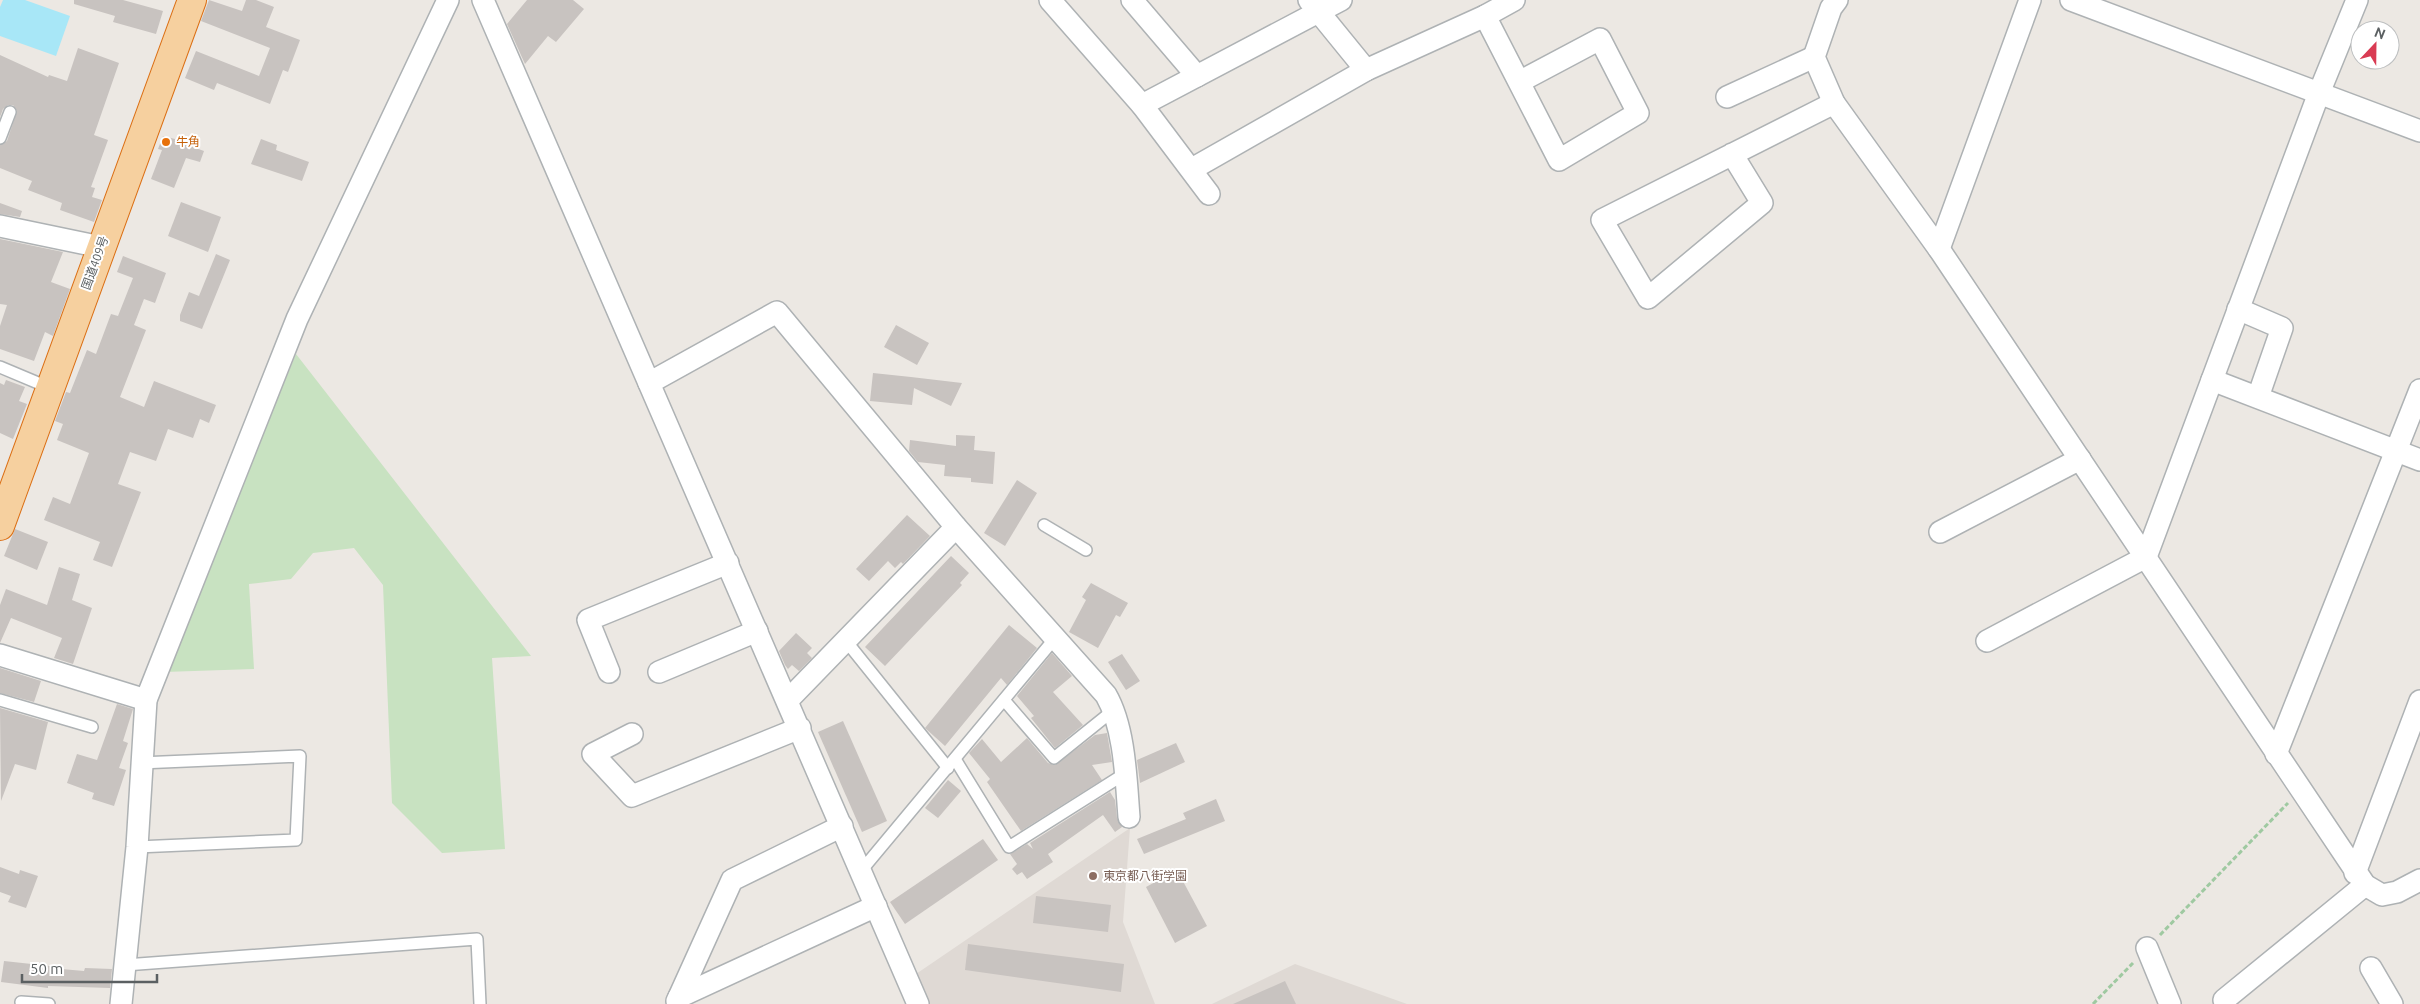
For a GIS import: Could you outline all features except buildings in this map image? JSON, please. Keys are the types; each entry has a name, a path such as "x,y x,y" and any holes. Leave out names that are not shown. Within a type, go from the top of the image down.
{"highway":[{"name":"国道409号","path":"0,526 192,0"}],"street":[{"path":"121,1004 136,847 140,763 146,700 297,319 448,0"},
{"path":"482,0 788,700 918,1004"},
{"path":"1050,0 1142,105 1209,194"},
{"path":"1142,105 1197,76 1314,6 1341,0"},
{"path":"1192,170 1366,70 1485,16 1514,0"},
{"path":"1836,0 1831,8 1814,57 1834,103 1938,249 2146,556 2360,879 2382,896 2397,892 2420,880"},
{"path":"1938,249 2030,0"},
{"path":"2071,0 2420,131"},
{"path":"1987,642 2146,556 2319,93 2357,0"},
{"path":"1137,1 1197,76"},
{"path":"1314,6 1366,70"},
{"path":"1485,16 1559,160 1638,113 1600,40 1519,82"},
{"path":"1727,97 1814,57"},
{"path":"1732,154 1762,203 1648,298 1602,220 1732,154 1834,103"},
{"path":"0,226 101,247"},
{"path":"2238,310 2282,328 2258,397"},
{"path":"649,383 777,312 956,527 1106,695 1115,709 1126,773 1129,817"},
{"path":"2212,380 2420,460"},
{"path":"2276,754 2420,390"},
{"path":"1940,532 2080,459"},
{"path":"788,700 956,527"},
{"path":"609,672 588,620 728,563"},
{"path":"659,672 757,630"},
{"path":"0,654 146,700"},
{"path":"2224,1000 2360,879 2420,702"},
{"path":"632,734 593,754 632,796 800,728"},
{"path":"678,1001 732,880 842,826"},
{"path":"678,1001 876,906"},
{"path":"2147,948 2170,1004"},
{"path":"2371,968 2392,1004"}],"lane":[{"path":"0,138 10,112"},
{"path":"0,367 50,388"},
{"path":"1044,525 1086,550"},
{"path":"861,871 1056,637"},
{"path":"846,641 951,763 1009,847 1126,773"},
{"path":"0,700 92,727"},
{"path":"1004,700 1054,758 1115,709"},
{"path":"136,847 296,840 300,756 140,763"},
{"path":"125,965 477,939 480,1004"},
{"path":"21,1002 49,1004"}],"path":[{"path":"2093,1004 2300,790"}],"shaded area":[{"name":"東京都八街学園","path":"1130,828 1123,922 1155,1004 929,1004 916,974"},
{"path":"1295,964 1407,1004 1212,1004"}],"green space":[{"path":"296,354 531,656 492,658 505,849 442,853 392,803 383,585 354,548 313,553 291,579 249,584 254,669 164,672"}],"water":[{"path":"3,0 25,0 70,16 56,56 0,36 0,7"}],"place":[{"name":"牛角","path":"166,142"},
{"name":"東京都八街学園","path":"1093,876"}]}
